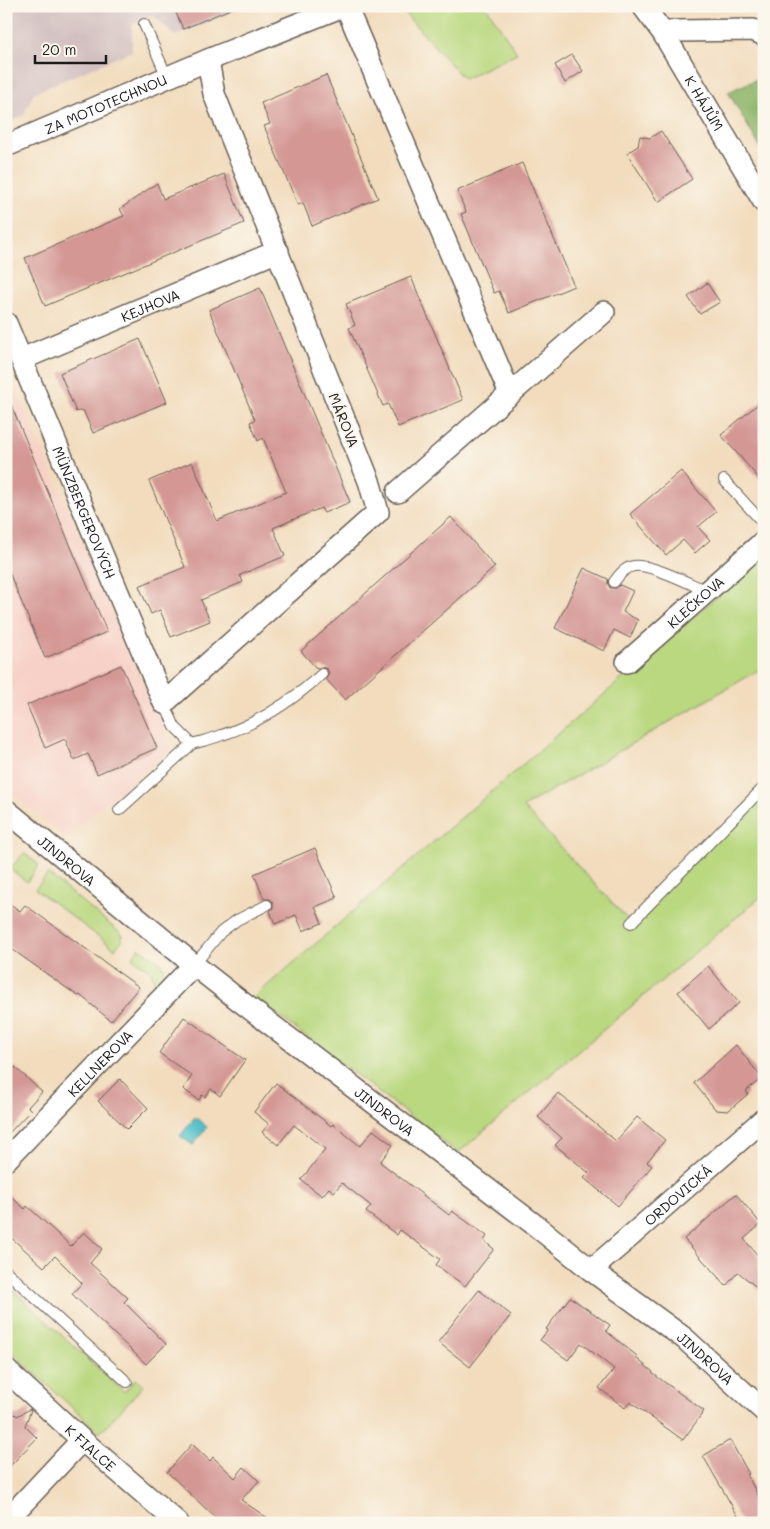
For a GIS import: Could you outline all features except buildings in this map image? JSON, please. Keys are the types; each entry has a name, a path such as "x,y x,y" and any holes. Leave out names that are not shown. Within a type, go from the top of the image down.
{"street":[{"name":"ZA MOTOTECHNOU","path":"6,146 208,60 345,6"},
{"path":"345,6 510,394"},
{"name":"K HÁJŮM","path":"643,6 663,33 764,202"},
{"path":"663,33 677,31 753,30 764,35"},
{"name":"MÁROVA","path":"164,703 378,512 368,481 278,251 214,94 208,60"},
{"name":"KEJHOVA","path":"22,360 278,251"},
{"path":"398,492 604,312"},
{"name":"MÜNZBERGEROVÝCH","path":"6,322 164,703"},
{"name":"KLEČKOVA","path":"627,662 764,540"},
{"name":"JINDROVA","path":"6,810 194,965 535,1225 591,1270 684,1338 764,1410"},
{"name":"KELLNEROVA","path":"6,1160 194,965"},
{"name":"ORDOVICKÁ","path":"591,1270 764,1119"},
{"name":"K FIALCE","path":"6,1370 82,1440 178,1523"},
{"path":"6,1520 82,1440"}],"lane":[{"path":"144,24 167,77"},
{"path":"724,480 764,524"},
{"path":"614,582 621,572 633,566 649,567 707,591"},
{"path":"119,810 192,744 223,735 260,719 322,674"},
{"path":"164,703 175,727 192,744"},
{"path":"631,923 764,787"},
{"path":"194,965 221,932 237,920 267,905"},
{"path":"6,1271 127,1382"}],"shaded area":[{"path":"6,6 246,6 175,36 153,15 132,25 132,51 34,93 23,116 6,123"},
{"path":"6,368 172,749 65,838 6,788"}],"green space":[{"path":"486,6 517,53 464,79 399,7"},
{"path":"764,76 764,154 728,92"},
{"path":"764,556 764,667 523,807 631,923 764,787 764,894 458,1153 254,997"},
{"path":"24,853 39,865 27,882 10,869"},
{"path":"48,874 124,936 121,937 123,939 115,949 35,889"},
{"path":"139,948 161,964 164,974 157,989 150,970 132,958"},
{"path":"6,1284 124,1392 136,1379 143,1386 100,1433 6,1347"}],"water":[{"path":"195,1117 207,1127 193,1145 180,1136"}]}
